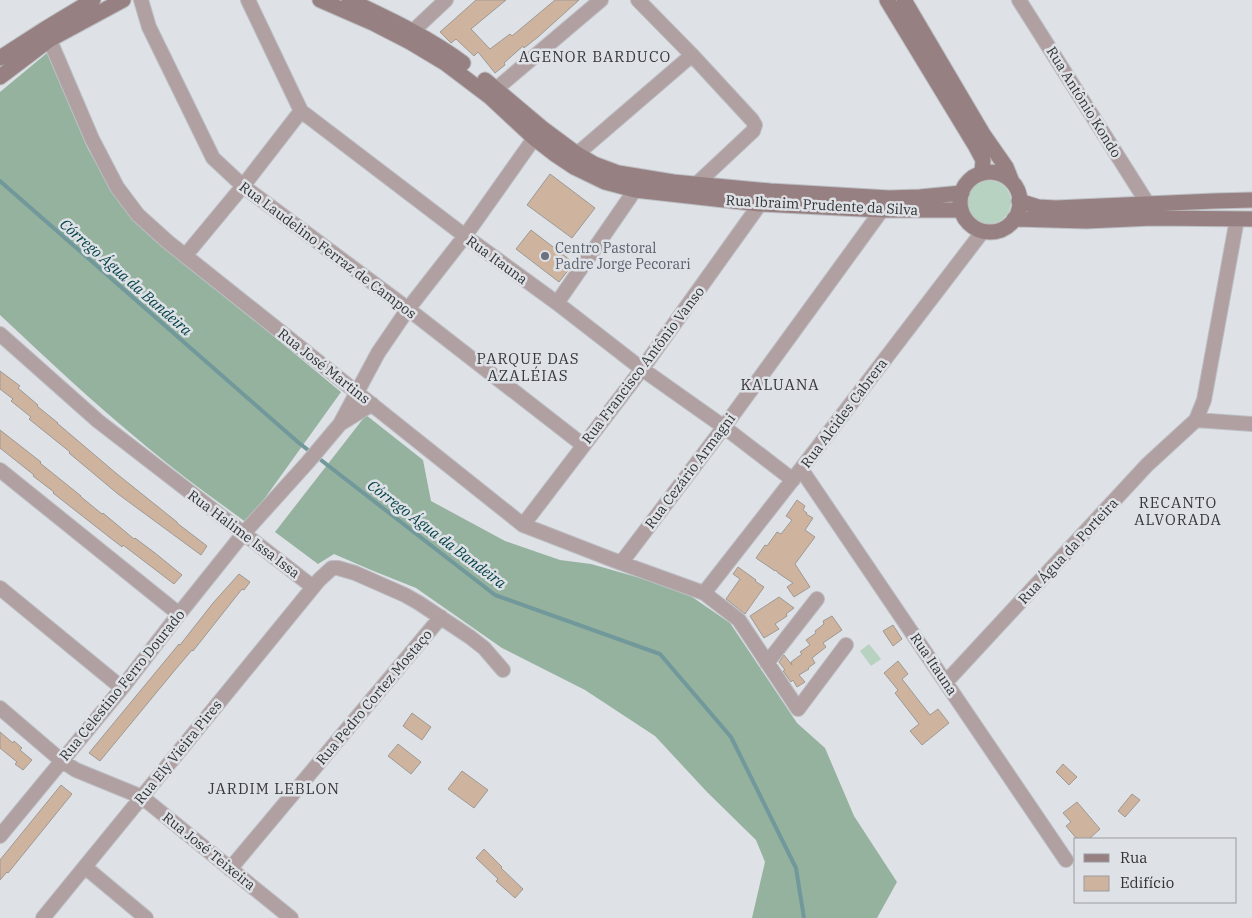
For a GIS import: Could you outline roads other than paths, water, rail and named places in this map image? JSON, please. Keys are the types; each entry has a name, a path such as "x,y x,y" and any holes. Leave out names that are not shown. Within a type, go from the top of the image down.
{"street":[{"path":"0,77 47,34 93,0"},
{"path":"0,58 47,34 123,0"},
{"name":"Rua Laudelino Ferraz de Campos","path":"141,0 149,27 213,158 243,186 408,309 583,445"},
{"name":"Rua Itauna","path":"248,0 301,111 642,369 797,475 946,682 1066,860"},
{"name":"Rua Ibraim Prudente da Silva","path":"320,0 375,24 410,42 445,63 538,133 594,164 618,173 760,204 882,210 961,210"},
{"name":"Rua Ibraim Prudente da Silva","path":"350,0 413,31 459,60 496,88 556,155 605,182 635,190 770,191 889,198 962,193"},
{"path":"413,31 446,0"},
{"path":"496,88 601,0"},
{"path":"638,0 692,55 755,125 753,131 690,190"},
{"path":"887,0 975,145 983,160 982,173"},
{"path":"904,0 983,134 1006,167 1018,192 1019,208 1010,224 1002,229 993,232 983,231 968,223 961,210 960,201 966,184 973,177 982,173 992,172 1001,174 1012,182"},
{"name":"Rua Antônio Kondo","path":"1020,0 1148,204"},
{"name":"Rua José Martins","path":"47,34 92,139 117,187 138,216 185,256 523,525 704,593 739,620 798,709 846,645"},
{"path":"577,154 692,55"},
{"path":"185,256 243,186 301,111"},
{"path":"340,424 378,353 408,309 465,236 538,133"},
{"path":"557,304 635,190"},
{"path":"1019,202 1038,207 1056,208 1252,200"},
{"name":"Rua Francisco Antônio Vanso","path":"523,525 642,369 760,204"},
{"name":"Rua Cezário Armagni","path":"621,563 882,210"},
{"path":"1014,219 1086,221 1153,218 1252,219"},
{"name":"Rua Água da Porteira","path":"946,682 1147,465 1196,420 1204,400 1236,219"},
{"name":"Rua Alcides Cabrera","path":"704,593 797,475 983,231"},
{"name":"Rua Halime Issa Issa","path":"0,334 98,421 314,587 325,573 332,568 346,570 376,582 419,603 470,637 484,648 503,670"},
{"path":"340,424 372,404"},
{"path":"1196,420 1252,424"},
{"name":"Rua Celestino Ferro Dourado","path":"0,836 122,688 243,534 340,424"},
{"path":"0,470 179,614"},
{"name":"Rua Ely Vieira Pires","path":"44,918 314,587"},
{"path":"0,588 122,688"},
{"path":"767,663 816,599"},
{"name":"Rua Pedro Cortez Mostaço","path":"230,869 441,617"},
{"name":"Rua José Teixeira","path":"0,708 62,761 76,770 142,797 291,918"},
{"path":"85,867 146,918"}],"waterway":[{"name":"Córrego Água da Bandeira","path":"0,181 299,443 495,595 660,654 731,737 796,868 804,918"}],"place":[{"name":"Centro Pastoral Padre Jorge Pecorari","path":"545,256"}],"district":[{"name":"AGENOR BARDUCO","path":"595,56"},
{"name":"PARQUE DAS AZALÉIAS","path":"528,366"},
{"name":"KALUANA","path":"780,384"},
{"name":"RECANTO ALVORADA","path":"1178,510"},
{"name":"JARDIM LEBLON","path":"274,788"}]}
